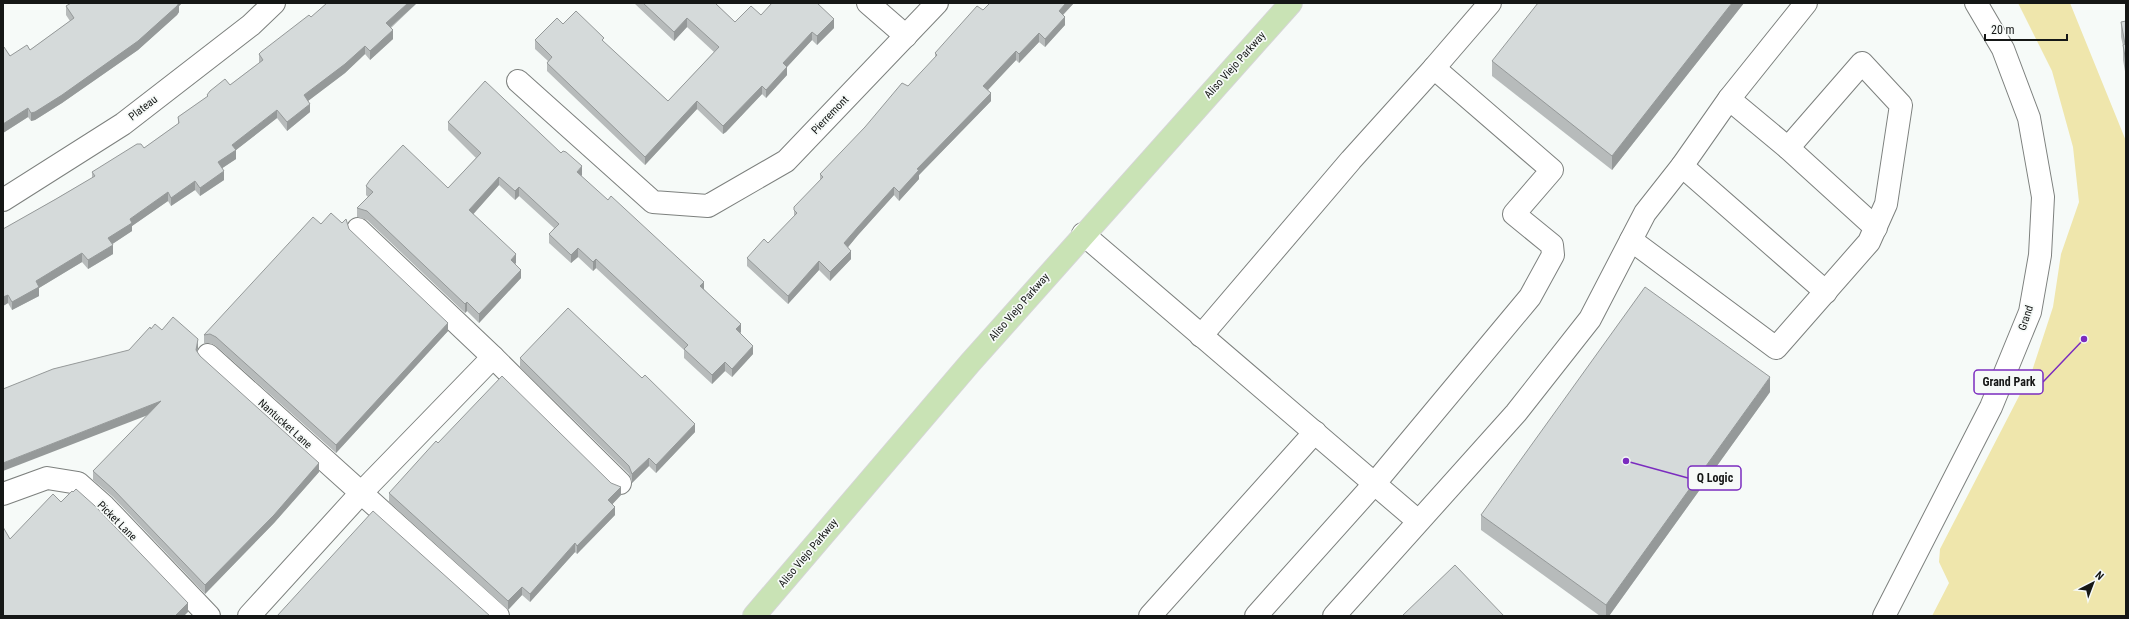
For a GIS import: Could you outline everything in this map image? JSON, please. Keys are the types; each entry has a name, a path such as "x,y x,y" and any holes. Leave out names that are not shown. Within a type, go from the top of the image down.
{"main road":[{"name":"Aliso Viejo Parkway","path":"761,608 970,363 1083,234 1291,3"}],"street":[{"name":"Plateau","path":"3,200 123,124 251,25 274,3"},
{"path":"868,3 906,36"},
{"name":"Pierremont","path":"518,81 653,202 708,206 786,161 937,3"},
{"path":"1201,336 1351,160 1490,3"},
{"path":"1334,616 1516,413 1590,319 1645,213 1682,166 1728,99 1806,3"},
{"name":"Grand","path":"1884,616 1991,407 2030,312 2040,255 2043,197 2029,118 2004,49 1976,3"},
{"path":"1631,240 1776,348 1870,242 1886,204 1901,105 1862,63 1788,148"},
{"path":"1256,616 1375,483 1530,297 1553,255 1552,245 1514,214 1552,170 1434,68"},
{"path":"1728,99 1788,148 1876,228"},
{"path":"1682,166 1826,292"},
{"path":"358,229 493,357 620,483"},
{"path":"1083,234 1418,521"},
{"name":"Nantucket Lane","path":"208,355 498,616"},
{"path":"249,616 361,493 493,357"},
{"path":"1150,616 1315,432"},
{"name":"Picket Lane","path":"3,494 47,478 78,483 104,506 209,616"}],"shaded area":[{"path":"2018,3 2070,3 2126,141 2126,616 1932,616 1949,583 1939,562 1940,549 2032,371 2053,307 2061,254 2079,202 2073,147 2052,71"}],"building":[{"path":"71,3 179,3 138,41 62,95 35,112 31,113 28,108 3,124 3,48 4,47 10,56 27,45 30,50 74,18 66,6"},
{"path":"327,3 408,3 386,23 393,30 370,51 365,46 345,64 304,95 310,104 287,122 277,110 232,145 236,150 218,162 224,171 200,188 195,181 171,198 168,192 130,219 132,223 108,238 113,245 88,260 82,253 36,281 39,287 12,302 8,295 3,297 3,229 95,176 92,172 137,144 141,144 144,148 179,123 178,117 208,96 207,95 210,91 225,79 230,85 263,60 259,54 261,52 309,15 311,17"},
{"path":"643,3 715,3 735,22 751,6 761,15 772,3 817,3 834,19 817,36 812,32 783,63 787,67 766,90 762,86 723,126 697,101 645,157 547,63 552,57 535,40 557,18 563,24 576,11 604,38 602,40 668,101 719,47 687,18 674,32"},
{"path":"990,3 1066,3 1059,11 1065,17 1045,39 1039,33 1019,54 1016,51 983,86 991,93 917,169 919,170 899,192 894,187 858,227 844,243 851,251 830,272 819,261 788,296 747,258 764,239 768,243 797,213 794,210 794,207 823,177 820,174 865,127 902,83 908,86 937,55 935,53 977,6 983,10"},
{"path":"1538,3 1732,3 1612,156 1492,61"},
{"path":"2126,21 2126,62 2123,45 2125,44 2121,22"},
{"path":"485,81 561,153 563,151 566,152 582,166 577,172 608,200 611,196 704,282 700,286 741,324 736,329 753,346 732,369 725,362 712,375 684,349 688,345 596,259 593,262 578,248 571,255 549,234 559,224 519,187 515,191 499,177 469,210 516,254 511,260 521,270 479,314 467,302 465,304 367,211 357,208 373,192 366,186 370,180 403,145 448,188 481,153 448,122"},
{"path":"331,213 342,223 346,219 349,229 448,323 336,445 216,337 210,334 204,335 313,217 321,224"},
{"path":"1645,287 1770,377 1606,605 1481,515"},
{"path":"568,308 642,378 645,375 695,424 656,465 649,458 632,474 629,466 520,358"},
{"path":"173,317 198,339 196,350 200,356 319,463 274,515 205,585 113,489 93,471 161,401 3,463 3,389 53,369 129,350 150,327 151,329 155,324 162,330"},
{"path":"502,376 611,483 621,487 608,500 615,507 577,546 575,543 530,594 522,587 508,601 389,493 436,441 438,443"},
{"path":"76,489 95,506 188,603 175,616 3,616 3,527 10,539 53,494 61,502"},
{"path":"373,511 490,616 277,616"},
{"path":"1455,565 1504,616 1402,616"}],"place":[{"name":"Grand Park","path":"2084,339"},
{"name":"Q Logic","path":"1626,461"}]}
